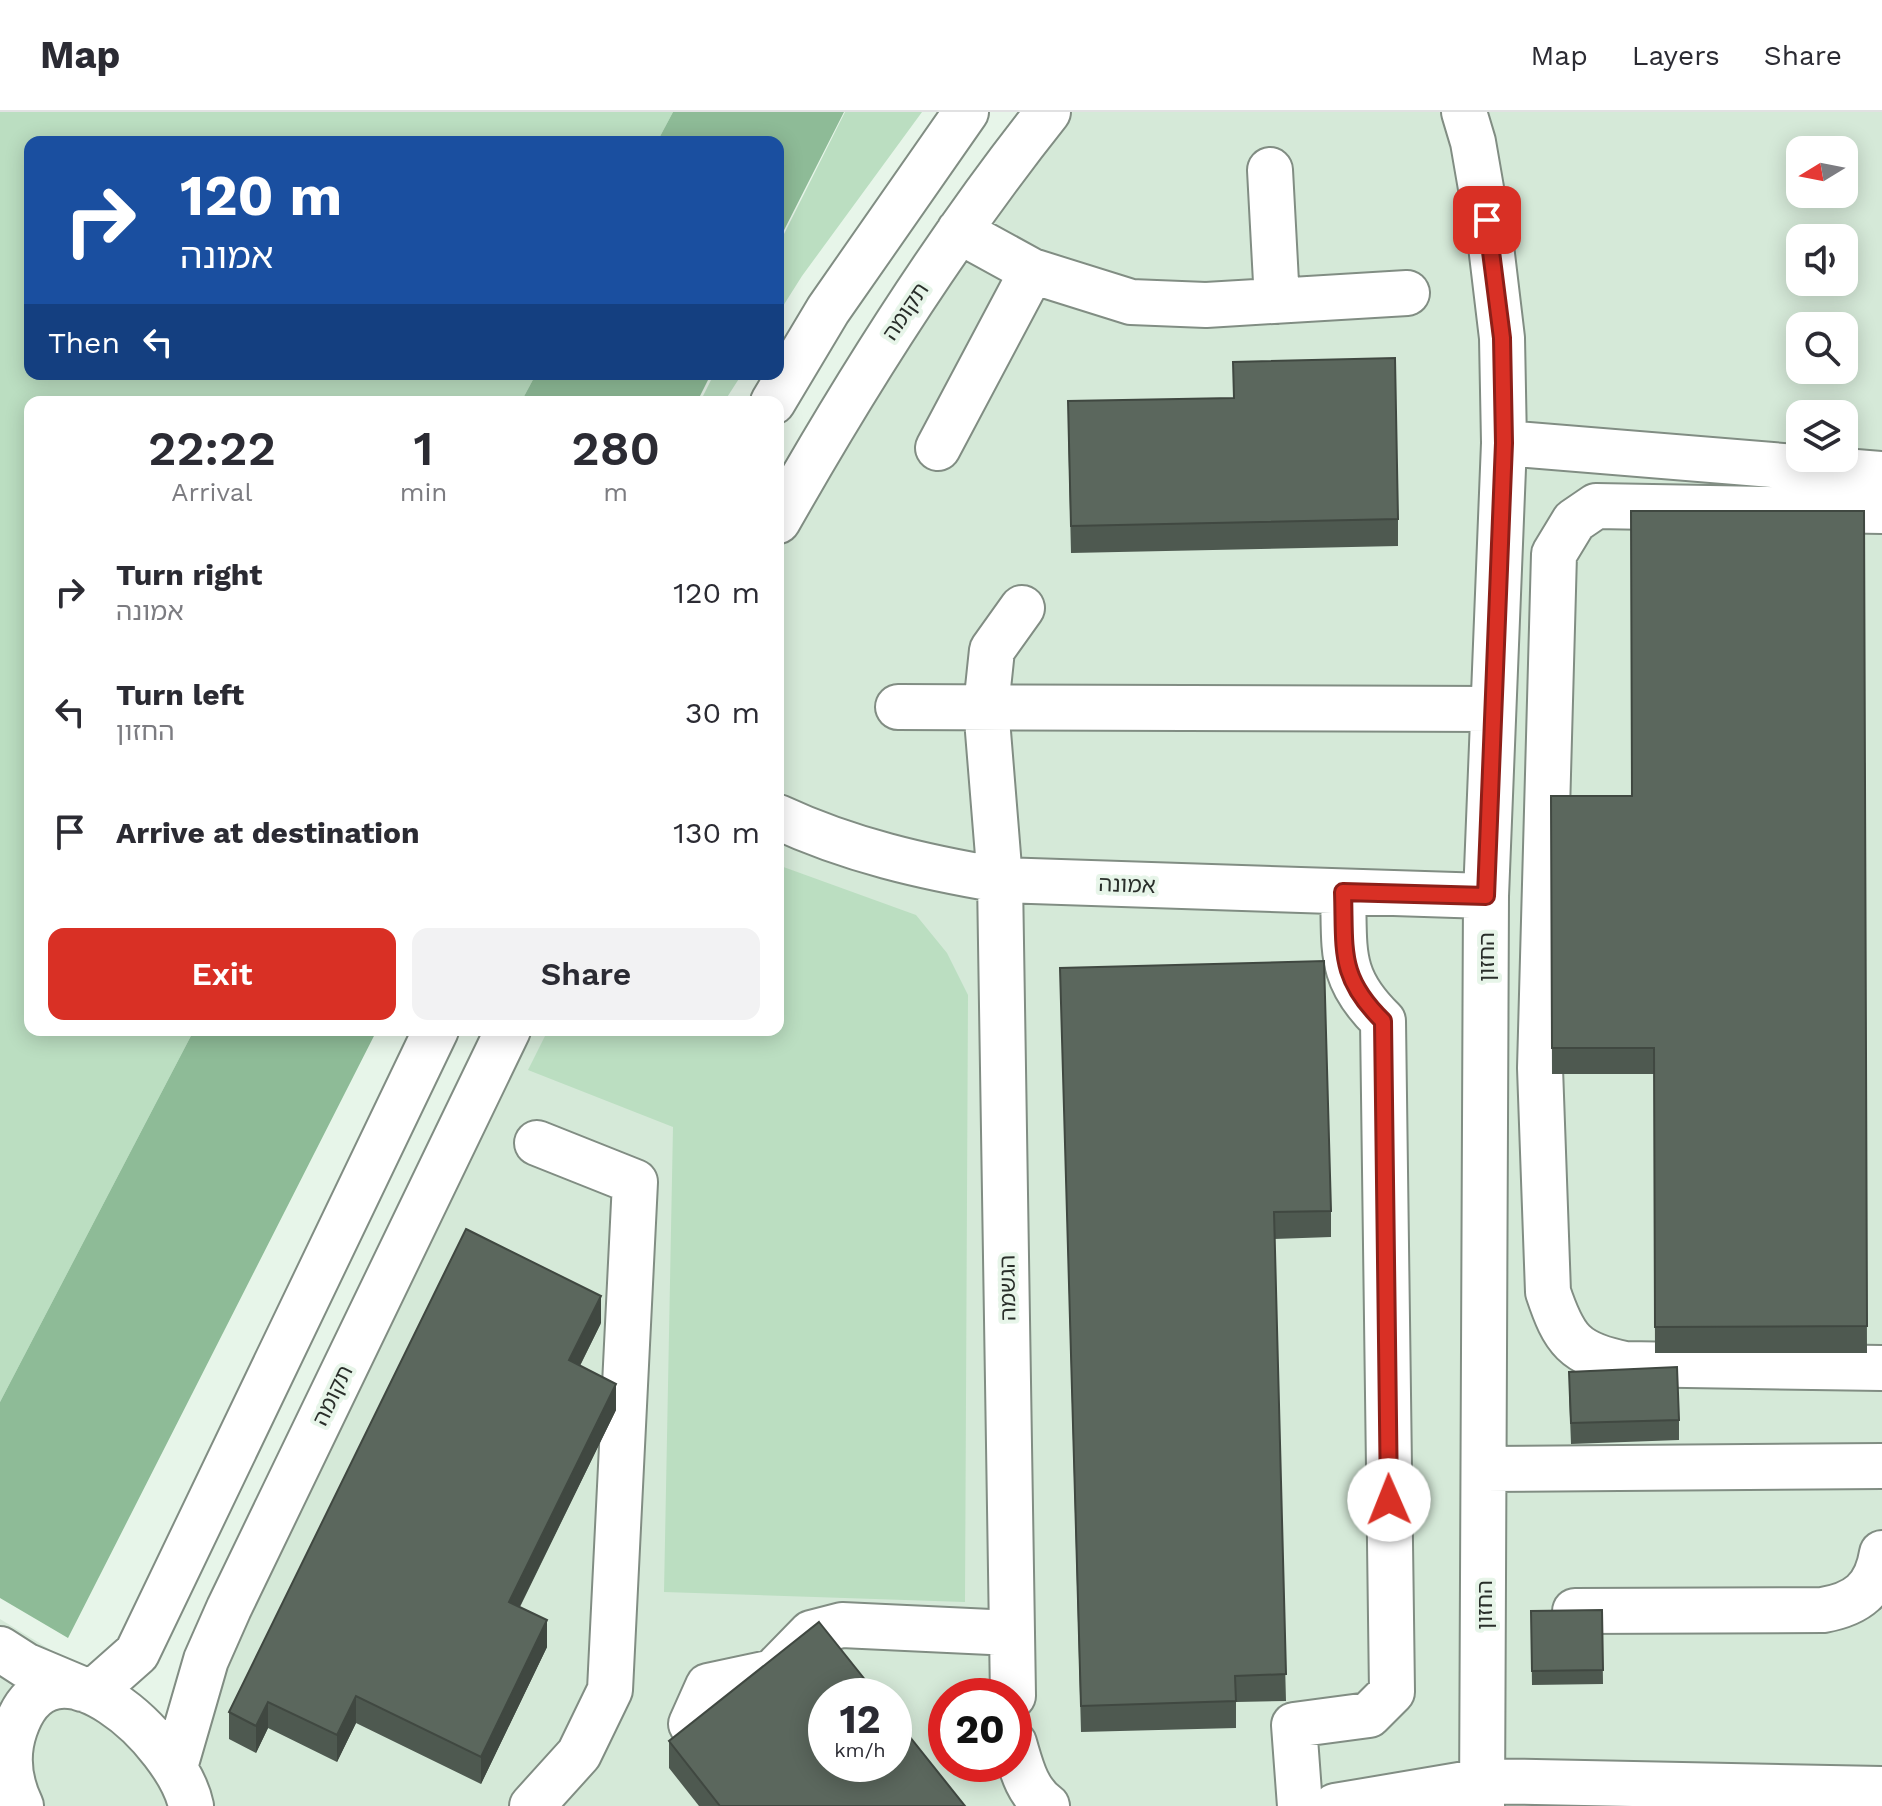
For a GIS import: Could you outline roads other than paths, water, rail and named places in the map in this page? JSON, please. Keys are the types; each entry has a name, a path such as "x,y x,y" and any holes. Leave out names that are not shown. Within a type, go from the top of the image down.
{"street":[{"path":"777,396 837,297 966,112"},
{"name":"תקומה","path":"784,511 882,344 959,231 1048,112"},
{"name":"החזון","path":"1464,112 1473,142 1491,246 1502,338 1504,443 1486,896 1482,1793"},
{"path":"1270,170 1277,301"},
{"path":"959,231 1032,271 1131,302 1206,305 1407,293"},
{"path":"938,448 1032,271"},
{"path":"1504,443 1882,474"},
{"path":"1882,511 1596,506 1574,521 1554,554 1540,1068 1548,1292 1560,1327 1589,1357 1625,1364 1882,1368"},
{"name":"הגשמה","path":"1013,1678 1000,880 986,707 992,650 1022,608"},
{"path":"898,707 1493,709"},
{"name":"אמונה","path":"784,819 819,836 881,855 935,869 1000,880 1486,896"},
{"path":"1300,1806 1294,1725 1369,1715 1392,1692 1383,1021 1357,996 1346,961 1343,892"},
{"path":"12,1784 10,1745 24,1709 47,1691 87,1691 137,1653 433,1036"},
{"name":"תקומה","path":"187,1792 206,1660 505,1036"},
{"path":"532,1806 579,1754 610,1690 635,1182 537,1143"},
{"path":"1485,1469 1882,1466"},
{"path":"1575,1611 1823,1610 1851,1605 1865,1592 1882,1553"},
{"path":"691,1724 708,1686 773,1672 811,1633 842,1625 1012,1633"},
{"path":"0,1649 25,1665 87,1691 138,1722 187,1792"},
{"path":"1027,1782 1037,1799 1047,1806"},
{"path":"1335,1806 1482,1793 1882,1789"}]}
